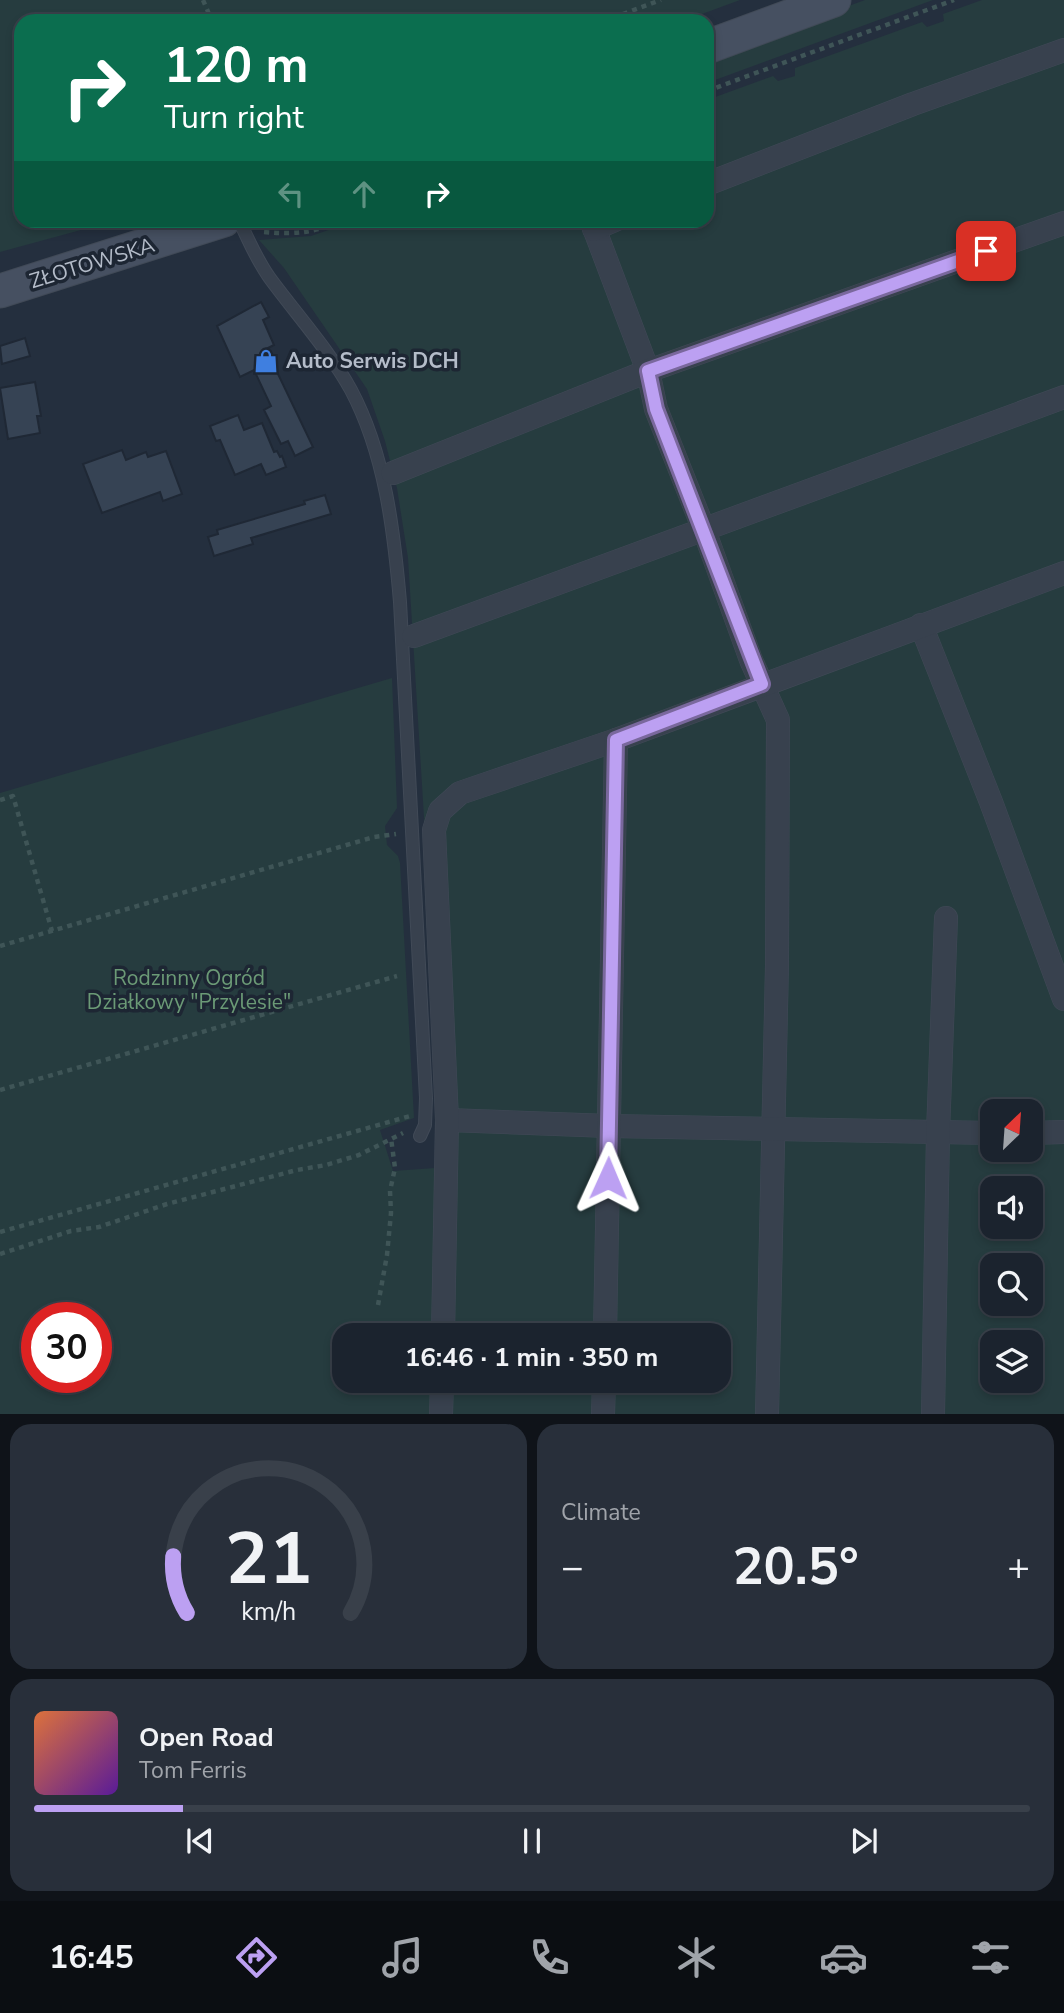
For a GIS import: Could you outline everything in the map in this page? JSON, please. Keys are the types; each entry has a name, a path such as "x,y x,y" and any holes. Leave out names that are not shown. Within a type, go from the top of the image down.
{"street":[{"path":"714,44 834,0"},
{"path":"714,181 913,104 1064,50"},
{"path":"393,473 648,371 1064,223"},
{"name":"ZŁOTOWSKA","path":"0,291 199,228"},
{"path":"602,228 648,371 656,409 778,720 767,1414"},
{"path":"414,636 1064,397"},
{"path":"442,1323 430,1127 434,830 440,811 460,793 616,740 1064,573"},
{"path":"921,625 991,802 1064,999"},
{"path":"605,1323 616,740"},
{"path":"933,1414 946,918"},
{"path":"430,1127 608,1125 980,1133"},
{"path":"1043,1133 1064,1132"},
{"path":"441,1414 442,1393"},
{"path":"603,1414 604,1393"}],"lane":[{"path":"243,228 268,275 349,387 361,411 383,484 396,558 400,602 426,1098 430,1127"}],"path":[{"path":"623,14 661,0"},
{"path":"714,88 954,0"},
{"path":"260,231 289,234 314,232 325,228"},
{"path":"0,800 13,796 52,931"},
{"path":"0,946 386,835"},
{"path":"0,1090 397,976"},
{"path":"0,1232 413,1115"},
{"path":"0,1254 71,1231 99,1227 167,1203 296,1170 326,1165 359,1155 391,1138 430,1127"},
{"path":"378,1305 387,1255 390,1191 395,1168 391,1138"}],"green space":[{"path":"0,0 740,0 702,14 14,14 14,228 88,228 0,252"},
{"path":"865,0 933,0 714,80 714,55"},
{"name":"Rodzinny Ogród Działkowy \"Przylesie\"","path":"982,0 1064,0 1064,1414 0,1414 0,793 392,678 397,808 385,826 387,845 398,856 400,863 414,1118 380,1130 393,1171 435,1168 435,1056 427,866 408,558 397,488 385,441 367,389 284,268 259,240 311,236 334,228 714,228 714,97 773,76 778,81 795,76 795,68 922,22 927,27 944,21 943,14"}],"building":[{"path":"261,302 269,317 263,320 274,345 266,349 313,447 295,456 288,441 281,444 264,410 271,406 254,370 240,377 217,326"},
{"path":"25,338 30,356 2,364 0,346"},
{"path":"35,382 41,416 37,416 40,433 8,439 0,388"},
{"path":"238,415 244,430 262,423 274,452 277,451 280,457 282,456 286,467 266,475 261,464 235,475 220,440 216,441 210,426"},
{"path":"122,450 126,460 146,452 148,457 166,451 182,494 163,501 160,492 102,513 83,464"},
{"path":"325,495 331,514 251,538 253,544 214,556 208,537 218,534 217,530 305,504 304,501"}],"place":[{"name":"Auto Serwis DCH","path":"266,361"}],"route":[{"path":"608,1178 616,740 762,684 656,409 648,371 986,251"}]}
